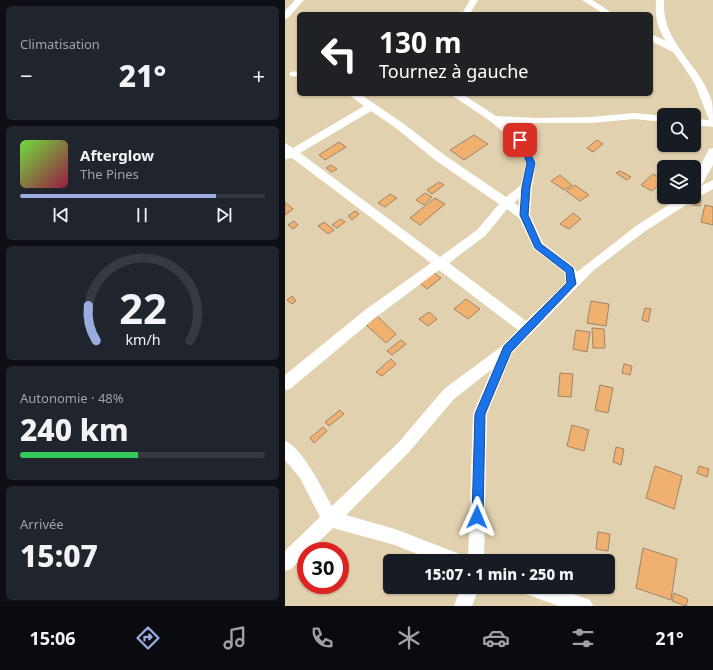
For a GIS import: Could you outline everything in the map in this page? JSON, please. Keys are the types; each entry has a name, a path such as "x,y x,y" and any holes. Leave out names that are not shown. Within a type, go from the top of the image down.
{"street":[{"path":"285,16 300,0"},
{"path":"467,12 474,0"},
{"path":"586,0 607,12"},
{"path":"660,0 658,9 666,32 675,50 699,84 713,119"},
{"path":"653,38 675,50"},
{"path":"356,96 439,157 524,215"},
{"path":"458,96 494,119 520,140 531,163 526,187 524,215 538,246 570,270 572,284"},
{"path":"371,106 288,152 440,263 527,329"},
{"path":"494,119 537,121 634,116 657,118"},
{"path":"701,123 713,124"},
{"path":"701,177 713,152"},
{"path":"701,190 713,184"},
{"path":"285,384 370,314 481,233 506,203 526,187"},
{"path":"285,563 404,447 449,394 507,349 590,267 640,229 678,204"},
{"path":"476,554 480,414 507,349"},
{"path":"285,448 305,473 330,519 395,537 438,554"},
{"path":"463,606 467,594"},
{"path":"549,594 584,606"}],"building":[{"path":"474,135 488,144 464,160 450,150"},
{"path":"597,140 603,144 593,152 587,148"},
{"path":"339,142 346,147 325,160 319,155"},
{"path":"331,165 337,169 332,172 326,168"},
{"path":"620,171 631,177 627,180 616,173"},
{"path":"653,174 657,176 657,186 652,191 641,185"},
{"path":"560,175 572,185 564,190 551,181"},
{"path":"439,182 444,185 432,194 427,190"},
{"path":"575,185 589,195 580,201 566,191"},
{"path":"425,193 432,197 424,205 416,200"},
{"path":"390,194 397,198 385,207 378,203"},
{"path":"435,198 445,204 420,225 410,218"},
{"path":"285,202 293,209 285,215"},
{"path":"693,204 700,204 700,206"},
{"path":"705,205 713,207 713,225 701,222"},
{"path":"355,211 359,214 352,220 348,216"},
{"path":"573,213 581,219 569,229 560,224"},
{"path":"340,219 345,222 337,228 332,225"},
{"path":"294,221 298,225 293,229 288,225"},
{"path":"324,222 334,230 328,234 318,226"},
{"path":"431,271 441,278 427,289 418,281"},
{"path":"292,296 296,301 292,304 287,300"},
{"path":"466,299 480,309 468,319 454,309"},
{"path":"591,301 609,304 606,326 587,323"},
{"path":"645,308 651,309 648,322 642,320"},
{"path":"429,312 437,319 428,326 419,319"},
{"path":"377,316 396,334 386,343 366,325"},
{"path":"592,328 604,329 605,348 593,348"},
{"path":"576,330 590,332 587,352 573,349"},
{"path":"401,340 406,344 392,355 387,351"},
{"path":"391,359 396,364 382,376 376,372"},
{"path":"624,364 632,366 630,375 622,373"},
{"path":"560,373 573,374 571,397 558,396"},
{"path":"600,385 613,388 608,413 595,410"},
{"path":"340,410 344,414 329,426 325,422"},
{"path":"572,425 589,430 584,451 567,446"},
{"path":"323,427 327,431 314,443 310,438"},
{"path":"616,447 624,449 621,465 613,462"},
{"path":"655,466 682,476 674,509 646,498"},
{"path":"699,466 709,469 707,477 697,473"},
{"path":"598,532 610,534 608,551 596,549"},
{"path":"643,548 677,559 671,600 636,588"},
{"path":"674,593 688,599 686,606 672,601"}],"route":[{"path":"477,517 480,414 507,349 572,284 570,270 538,246 524,215 526,187 531,163 520,140"}]}
